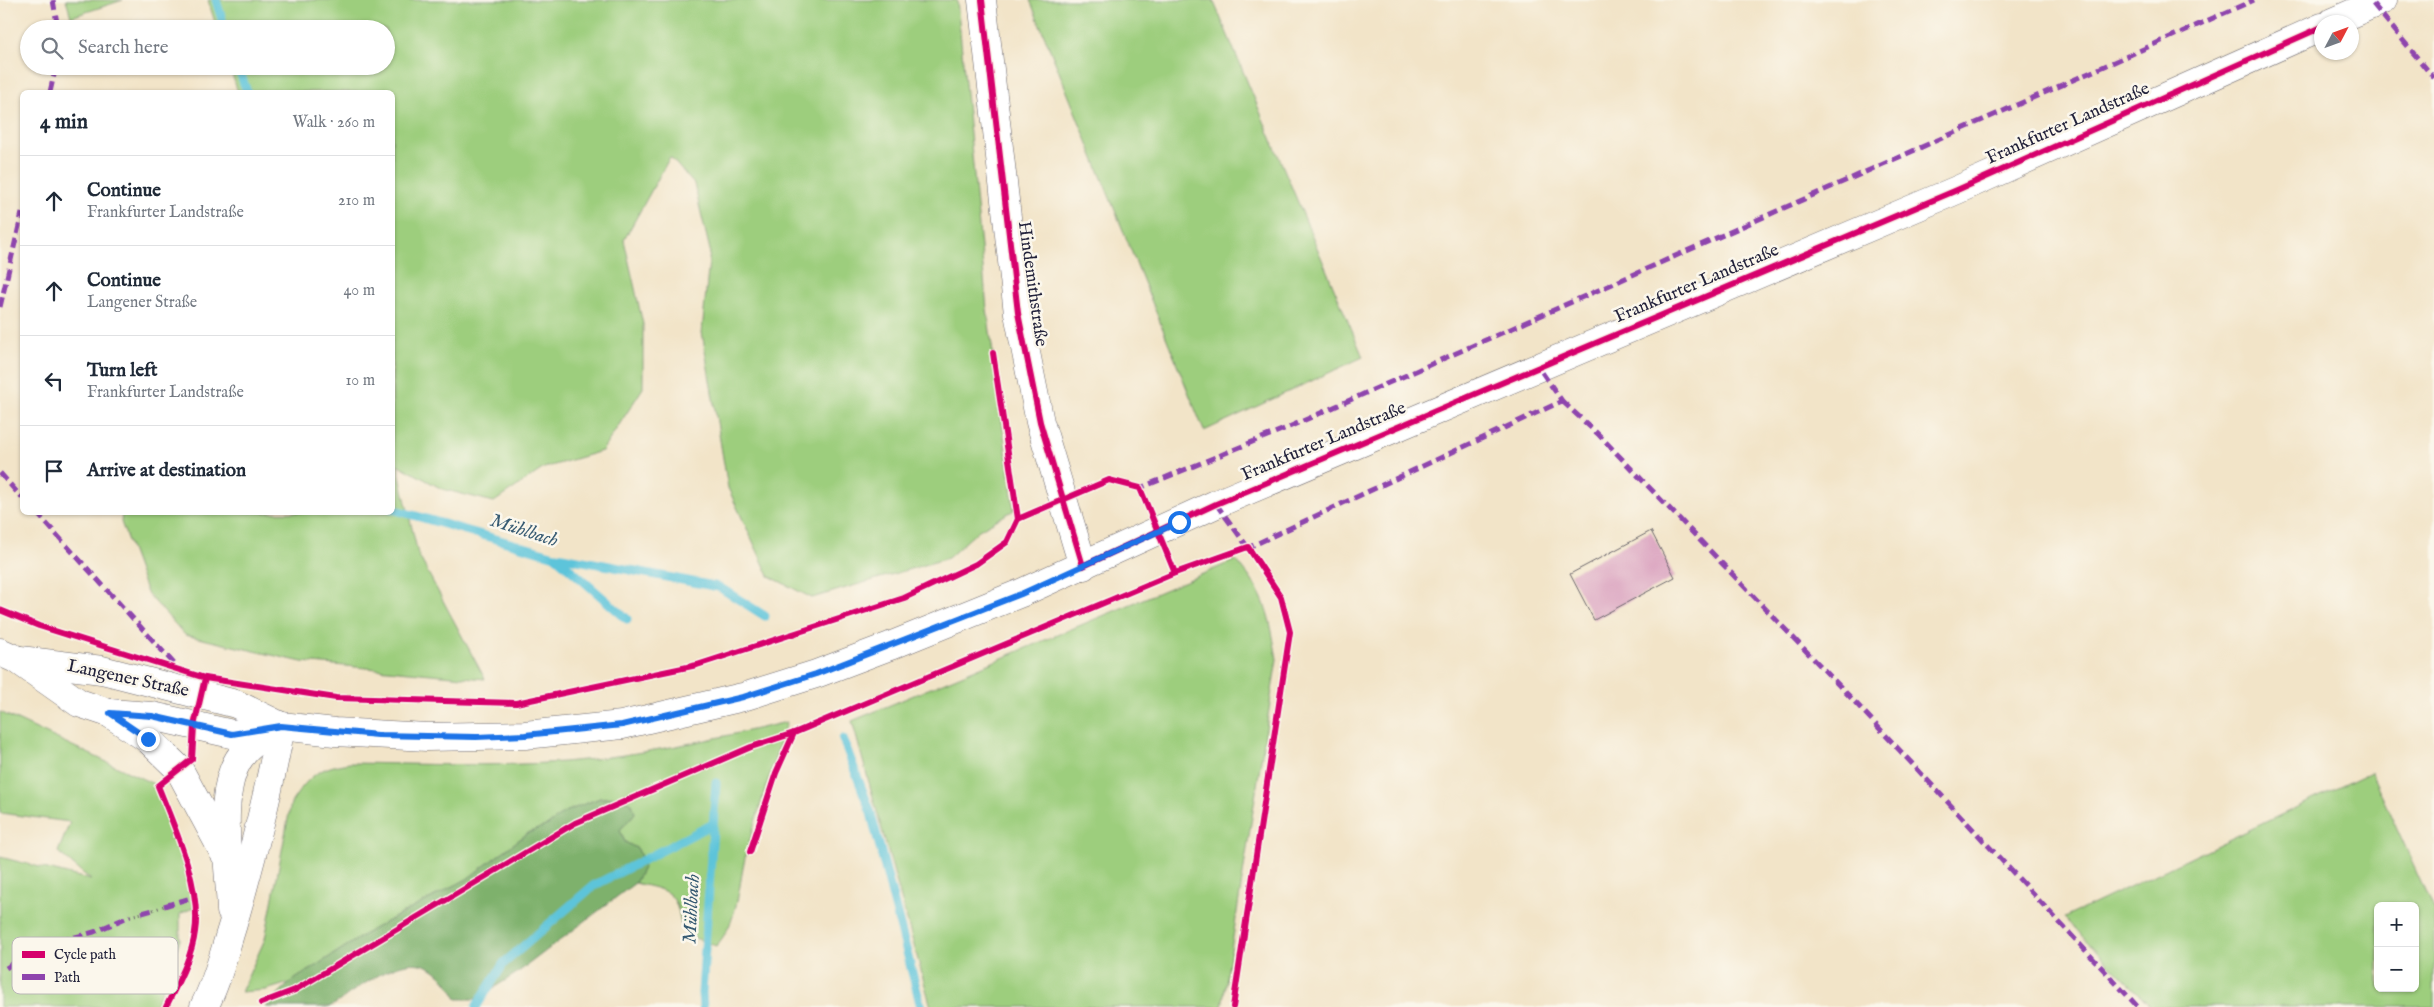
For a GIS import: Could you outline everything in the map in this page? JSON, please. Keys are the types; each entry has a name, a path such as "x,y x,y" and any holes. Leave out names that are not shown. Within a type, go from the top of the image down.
{"main road":[{"name":"Hindemithstraße","path":"982,0 1018,313 1040,422 1083,566"},
{"path":"2348,15 2383,0"},
{"name":"Frankfurter Landstraße","path":"281,726 378,735 456,737 525,735 622,725 743,697 816,674 898,643 1083,566 1216,504 1957,190 2314,31"},
{"name":"Langener Straße","path":"9,656 102,670 228,702 281,726"},
{"name":"Langener Straße","path":"9,656 78,703 110,713 152,716 232,734 281,726"},
{"path":"110,713 148,739 179,769 227,858"},
{"path":"232,926 226,820 230,777 241,756 251,746 281,726"},
{"path":"204,1007 224,958 251,866 268,799 281,726"}],"path":[{"path":"173,822 180,841 197,906 195,934 178,977"},
{"path":"153,910 164,906"},
{"path":"130,916 142,913"},
{"path":"166,1007 171,994"}],"green space":[{"path":"66,0 123,0 71,17"},
{"path":"208,0 957,0 987,309 1014,510 979,530 948,558 812,598 769,576 728,488 702,332 710,250 694,184 670,157 624,240 643,324 643,388 602,451 544,468 494,502 442,489 397,464 418,554 485,679 302,662 185,635 147,593 121,522 122,515 395,515 395,90 237,90 232,75 395,75 395,20 214,20"},
{"path":"1030,0 1213,0 1363,357 1204,431"},
{"path":"1236,560 1254,584 1265,606 1272,630 1277,659 1222,1007 931,1007 852,721"},
{"path":"0,712 158,786 197,906 180,914 180,940 178,946 178,937 12,937 12,994 161,994 158,1001 152,1007 0,1007 0,857 91,880 58,852 70,822 0,813"},
{"path":"787,722 747,850 734,913 724,936 716,946 695,938 681,926 676,905 669,894 656,888 635,883 644,866 638,849 625,842 620,830 635,813 619,797 600,798 563,813 548,825 528,833 467,879 373,929 289,983 266,990 241,992 265,939 291,803 309,780 330,767 350,763 457,765 563,762 620,756 676,746"},
{"path":"2371,772 2434,911 2434,1007 2152,1007 2064,918"},
{"path":"619,797 632,803 635,813 620,830 625,842 638,849 644,866 635,883 517,973 476,999 457,999 445,981 433,970 421,964 408,964 395,967 381,974 327,1007 265,1007 289,983 373,929 467,879 528,833 548,825 563,813 582,805 600,798"}],"building":[{"path":"1651,531 1675,577 1594,620 1570,574"}],"waterway":[{"name":"Mühlbach","path":"216,0 222,20"},
{"name":"Mühlbach","path":"241,75 246,90"},
{"name":"Mühlbach","path":"395,510 555,556 627,619"},
{"path":"557,556 719,587 765,616"},
{"path":"843,739 871,813 921,1007"},
{"name":"Mühlbach","path":"703,1007 702,993 716,783"},
{"path":"476,1007 504,963 593,886 713,824"}],"marked path":[{"path":"53,0 56,20"},
{"path":"1136,487 1140,488 1289,427 2254,0"},
{"path":"2373,4 2434,78"},
{"path":"50,90 54,75"},
{"path":"0,307 20,222"},
{"path":"1245,549 1562,401 1539,368"},
{"path":"1562,401 1599,435 1853,700 2138,1007"},
{"path":"0,473 20,496"},
{"path":"1216,504 1250,550"},
{"path":"39,515 178,668"},
{"path":"164,906 194,897"},
{"path":"142,913 153,910"},
{"path":"75,937 94,932 130,916"},
{"path":"6,968 12,964"}],"cycle path":[{"path":"982,0 1018,313 1040,422 1083,566 1216,504 1957,190 2314,31"},
{"path":"0,610 39,626 205,678 336,698 516,703 697,665 904,598 976,564 1007,542 1018,519 993,353"},
{"path":"1018,519 1109,480 1140,488 1175,573"},
{"path":"750,852 776,773 794,733 1175,573 1248,547 1281,597 1290,632 1233,1007"},
{"path":"178,981 191,951 195,932 195,897 186,858 158,786 192,759 194,726 205,678"},
{"path":"261,1003 295,990 575,823 751,747 794,733"},
{"path":"166,1007 172,994"}],"route":[{"path":"148,739 110,713 152,716 232,734 281,726 378,735 476,737 573,731 622,725 686,712 743,697 816,674 890,646 1021,594 1179,522"}]}
